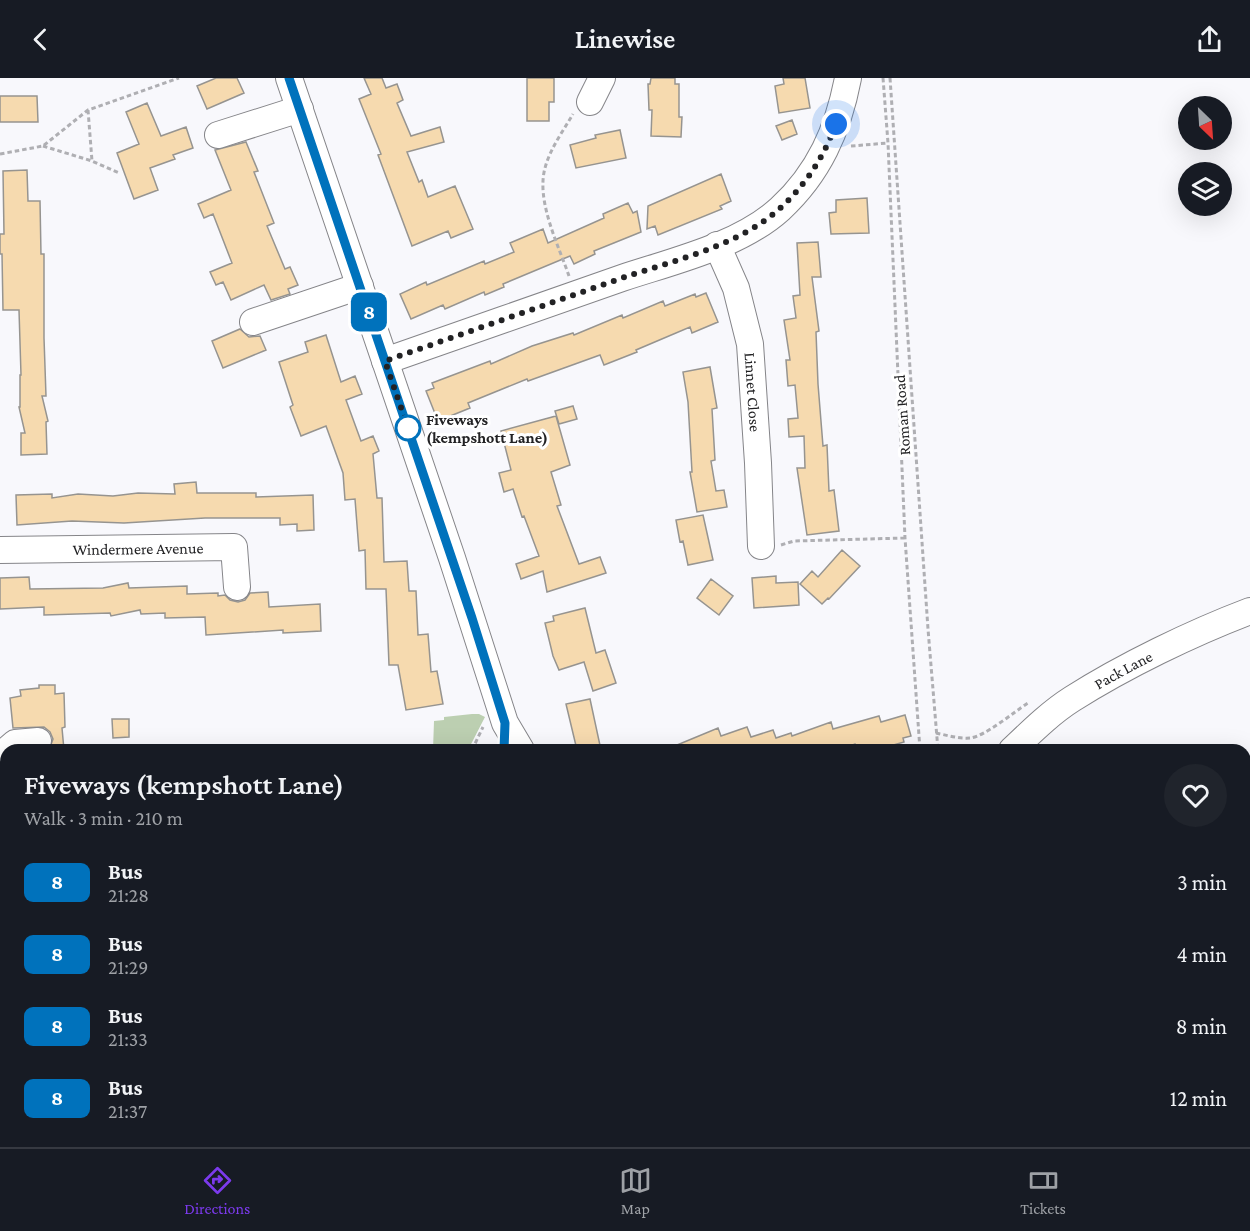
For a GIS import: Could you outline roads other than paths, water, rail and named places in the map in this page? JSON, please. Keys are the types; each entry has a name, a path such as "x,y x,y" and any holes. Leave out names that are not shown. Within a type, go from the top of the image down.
{"street":[{"path":"290,78 452,558 502,744"},
{"path":"385,361 717,245 749,231 778,210 804,183 829,144 842,106 848,78"},
{"path":"218,135 300,109"},
{"name":"Linnet Close","path":"717,245 736,288 750,344 762,546"},
{"path":"253,322 360,286"},
{"name":"Windermere Avenue","path":"0,546 234,547 237,587"},
{"name":"Pack Lane","path":"1018,744 1071,699 1155,653 1250,611"},
{"path":"495,723 515,744"},
{"path":"14,744 38,741"}],"place":[{"name":"Fiveways (kempshott Lane)","path":"408,428"}]}
